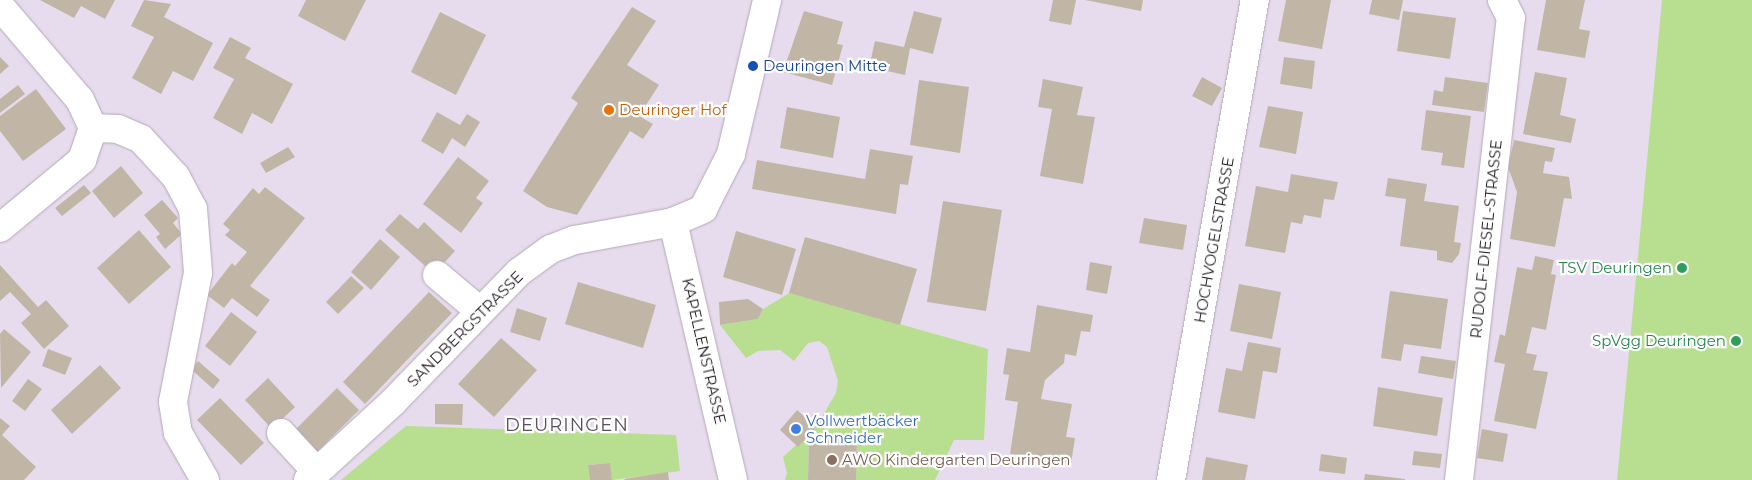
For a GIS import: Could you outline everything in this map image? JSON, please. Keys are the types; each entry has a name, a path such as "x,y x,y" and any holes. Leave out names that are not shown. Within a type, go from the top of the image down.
{"street":[{"name":"SANDBERGSTRASSE","path":"312,476 393,402 519,272 551,249 575,240 673,222 703,208 731,154 767,0"},
{"name":"HOCHVOGELSTRASSE","path":"1171,480 1255,0"},
{"name":"RUDOLF-DIESEL-STRASSE","path":"1459,480 1511,18 1502,0"},
{"path":"0,6 80,100 93,128 82,160 0,228"},
{"path":"93,128 118,130 141,140 176,177 193,209 198,273 173,402 178,433 201,479"},
{"name":"KAPELLENSTRASSE","path":"673,222 733,480"},
{"path":"437,275 480,311"},
{"path":"281,433 312,476"}],"green space":[{"name":"TSV Deuringen","path":"1662,0 1752,0 1752,480 1617,480"},
{"path":"789,293 988,349 984,440 954,440 935,480 856,480 857,441 809,439 808,480 785,480 787,473 783,457 816,427 836,393 838,381 827,347 819,341 808,343 794,361 780,350 758,351 746,358 720,325 758,319 763,309"},
{"path":"406,426 676,435 680,471 612,480 609,463 588,465 590,480 341,480"}],"building":[{"path":"40,0 115,0 105,19 81,6 74,18"},
{"path":"144,0 171,4 164,17 213,43 193,81 173,71 161,94 132,78 154,37 131,26"},
{"path":"306,0 366,0 345,41 298,16"},
{"path":"1053,0 1076,0 1071,25 1049,21"},
{"path":"1085,0 1143,0 1141,11"},
{"path":"1286,0 1331,0 1322,49 1278,41"},
{"path":"1372,0 1403,0 1399,20 1369,14"},
{"path":"1546,0 1585,0 1579,29 1590,31 1585,58 1537,50"},
{"name":"Deuringer Hof","path":"632,7 656,21 627,65 659,85 639,116 653,124 643,139 630,131 577,215 547,207 523,191 578,103 571,98"},
{"path":"804,11 843,22 837,44 843,45 832,85 783,72"},
{"path":"914,11 942,18 933,54 910,48 905,75 869,67 875,41 904,47"},
{"path":"1403,11 1456,18 1450,59 1397,51"},
{"path":"440,12 486,35 456,95 411,72"},
{"path":"230,37 251,48 245,58 293,84 272,124 252,113 242,134 213,118 234,79 213,68"},
{"path":"0,57 9,66 0,74"},
{"path":"1284,57 1315,61 1312,89 1280,84"},
{"path":"1535,72 1567,78 1560,115 1576,119 1571,143 1523,134"},
{"path":"1202,77 1222,88 1212,106 1192,96"},
{"path":"1445,77 1488,83 1484,112 1432,105 1434,90 1443,92"},
{"path":"1043,79 1083,87 1077,115 1095,117 1083,184 1040,176 1052,109 1038,107"},
{"path":"919,80 969,87 960,153 910,145"},
{"path":"18,85 25,94 0,113 0,99"},
{"path":"36,89 66,129 23,161 0,131 0,116"},
{"path":"1268,106 1303,112 1296,154 1259,147"},
{"path":"787,107 840,117 833,158 780,148"},
{"path":"1426,110 1471,116 1464,168 1441,165 1443,153 1421,150"},
{"path":"437,112 460,125 467,114 480,122 465,147 452,138 443,154 421,141"},
{"path":"1514,140 1555,148 1552,162 1545,161 1543,173 1569,177 1572,199 1564,198 1555,247 1510,239 1517,192 1508,167"},
{"path":"288,147 295,157 266,173 260,163"},
{"path":"870,149 913,156 908,185 900,184 896,214 752,189 757,160 865,179"},
{"path":"458,157 489,181 476,198 483,203 461,233 423,204"},
{"path":"121,166 143,193 114,218 92,191"},
{"path":"1291,174 1338,182 1334,200 1324,199 1321,218 1304,215 1302,224 1291,222 1285,253 1245,246 1256,186 1288,192"},
{"path":"1388,178 1427,184 1424,201 1459,206 1454,242 1461,243 1459,254 1452,263 1437,260 1437,251 1400,246 1406,199 1385,196"},
{"path":"84,185 91,193 62,216 55,208"},
{"path":"265,187 305,218 250,286 270,300 257,317 232,298 224,308 207,295 232,263 235,266 247,252 225,235 230,230 223,224 253,188 259,194"},
{"path":"162,200 178,218 173,223 182,234 165,249 156,237 160,234 144,215"},
{"path":"943,201 1002,210 986,311 927,302"},
{"path":"400,214 418,229 424,222 455,251 434,274 385,230"},
{"path":"1144,218 1187,225 1183,250 1139,243"},
{"path":"139,230 171,267 129,304 97,268"},
{"path":"736,231 796,249 782,295 723,277"},
{"path":"805,237 917,269 900,325 789,293"},
{"path":"380,239 400,257 371,290 351,272"},
{"path":"1535,256 1554,260 1551,274 1556,275 1546,330 1532,327 1526,353 1537,355 1533,370 1548,372 1536,429 1494,421 1505,364 1494,362 1500,334 1505,336 1517,267 1532,270"},
{"path":"1090,262 1112,266 1107,294 1086,290"},
{"path":"0,265 38,307 46,300 69,326 44,349 21,323 31,314 10,292 0,301"},
{"path":"351,276 364,288 338,314 326,302"},
{"path":"578,282 656,305 643,348 565,324"},
{"path":"1239,284 1281,292 1272,339 1230,331"},
{"path":"1390,291 1448,299 1441,349 1404,344 1401,361 1381,358"},
{"path":"429,292 452,313 365,404 343,382"},
{"path":"748,299 763,309 758,319 720,325 719,302"},
{"path":"1037,305 1093,315 1090,332 1081,331 1076,356 1065,354 1064,363 1045,380 1041,399 1072,404 1066,437 1075,438 1071,464 1010,454 1018,402 1005,400 1009,375 1003,374 1007,348 1030,352"},
{"path":"517,308 547,318 540,341 510,332"},
{"path":"231,312 257,332 230,366 205,346"},
{"path":"4,329 31,352 1,388 0,334"},
{"path":"501,338 537,370 494,417 458,384"},
{"path":"1248,342 1281,348 1277,373 1263,371 1255,419 1218,412 1226,368 1242,371"},
{"path":"48,349 72,358 65,375 42,366"},
{"path":"1421,356 1456,361 1453,379 1418,373"},
{"path":"198,361 220,380 213,389 191,369"},
{"path":"100,365 121,388 72,434 51,410"},
{"path":"268,378 295,407 272,429 245,400"},
{"path":"28,379 42,389 25,411 12,401"},
{"path":"1378,387 1443,398 1437,436 1373,426"},
{"path":"337,388 359,410 315,454 293,432"},
{"path":"220,398 264,443 241,465 197,420"},
{"path":"435,404 463,404 462,425 435,424"},
{"path":"797,410 816,427 798,447 780,430"},
{"path":"0,418 10,426 2,435 36,467 24,480 0,480"},
{"path":"1482,429 1508,434 1503,462 1477,458"},
{"name":"AWO Kindergarten Deuringen","path":"809,439 857,441 856,480 808,480"},
{"path":"1414,451 1442,454 1440,468 1412,465"},
{"path":"1321,454 1347,458 1345,474 1319,471"},
{"path":"1206,457 1248,465 1245,480 1202,480"},
{"path":"610,463 612,480 590,480 588,465"},
{"path":"668,472 669,480 624,479"},
{"path":"1365,474 1405,479 1405,480 1364,480"}],"place":[{"name":"Deuringen Mitte","path":"753,66"},
{"name":"Deuringer Hof","path":"609,110"},
{"name":"TSV Deuringen","path":"1682,268"},
{"name":"SpVgg Deuringen","path":"1736,341"},
{"name":"Vollwertbäcker Schneider","path":"796,429"},
{"name":"AWO Kindergarten Deuringen","path":"832,460"}],"district":[{"name":"DEURINGEN","path":"567,425"}]}
